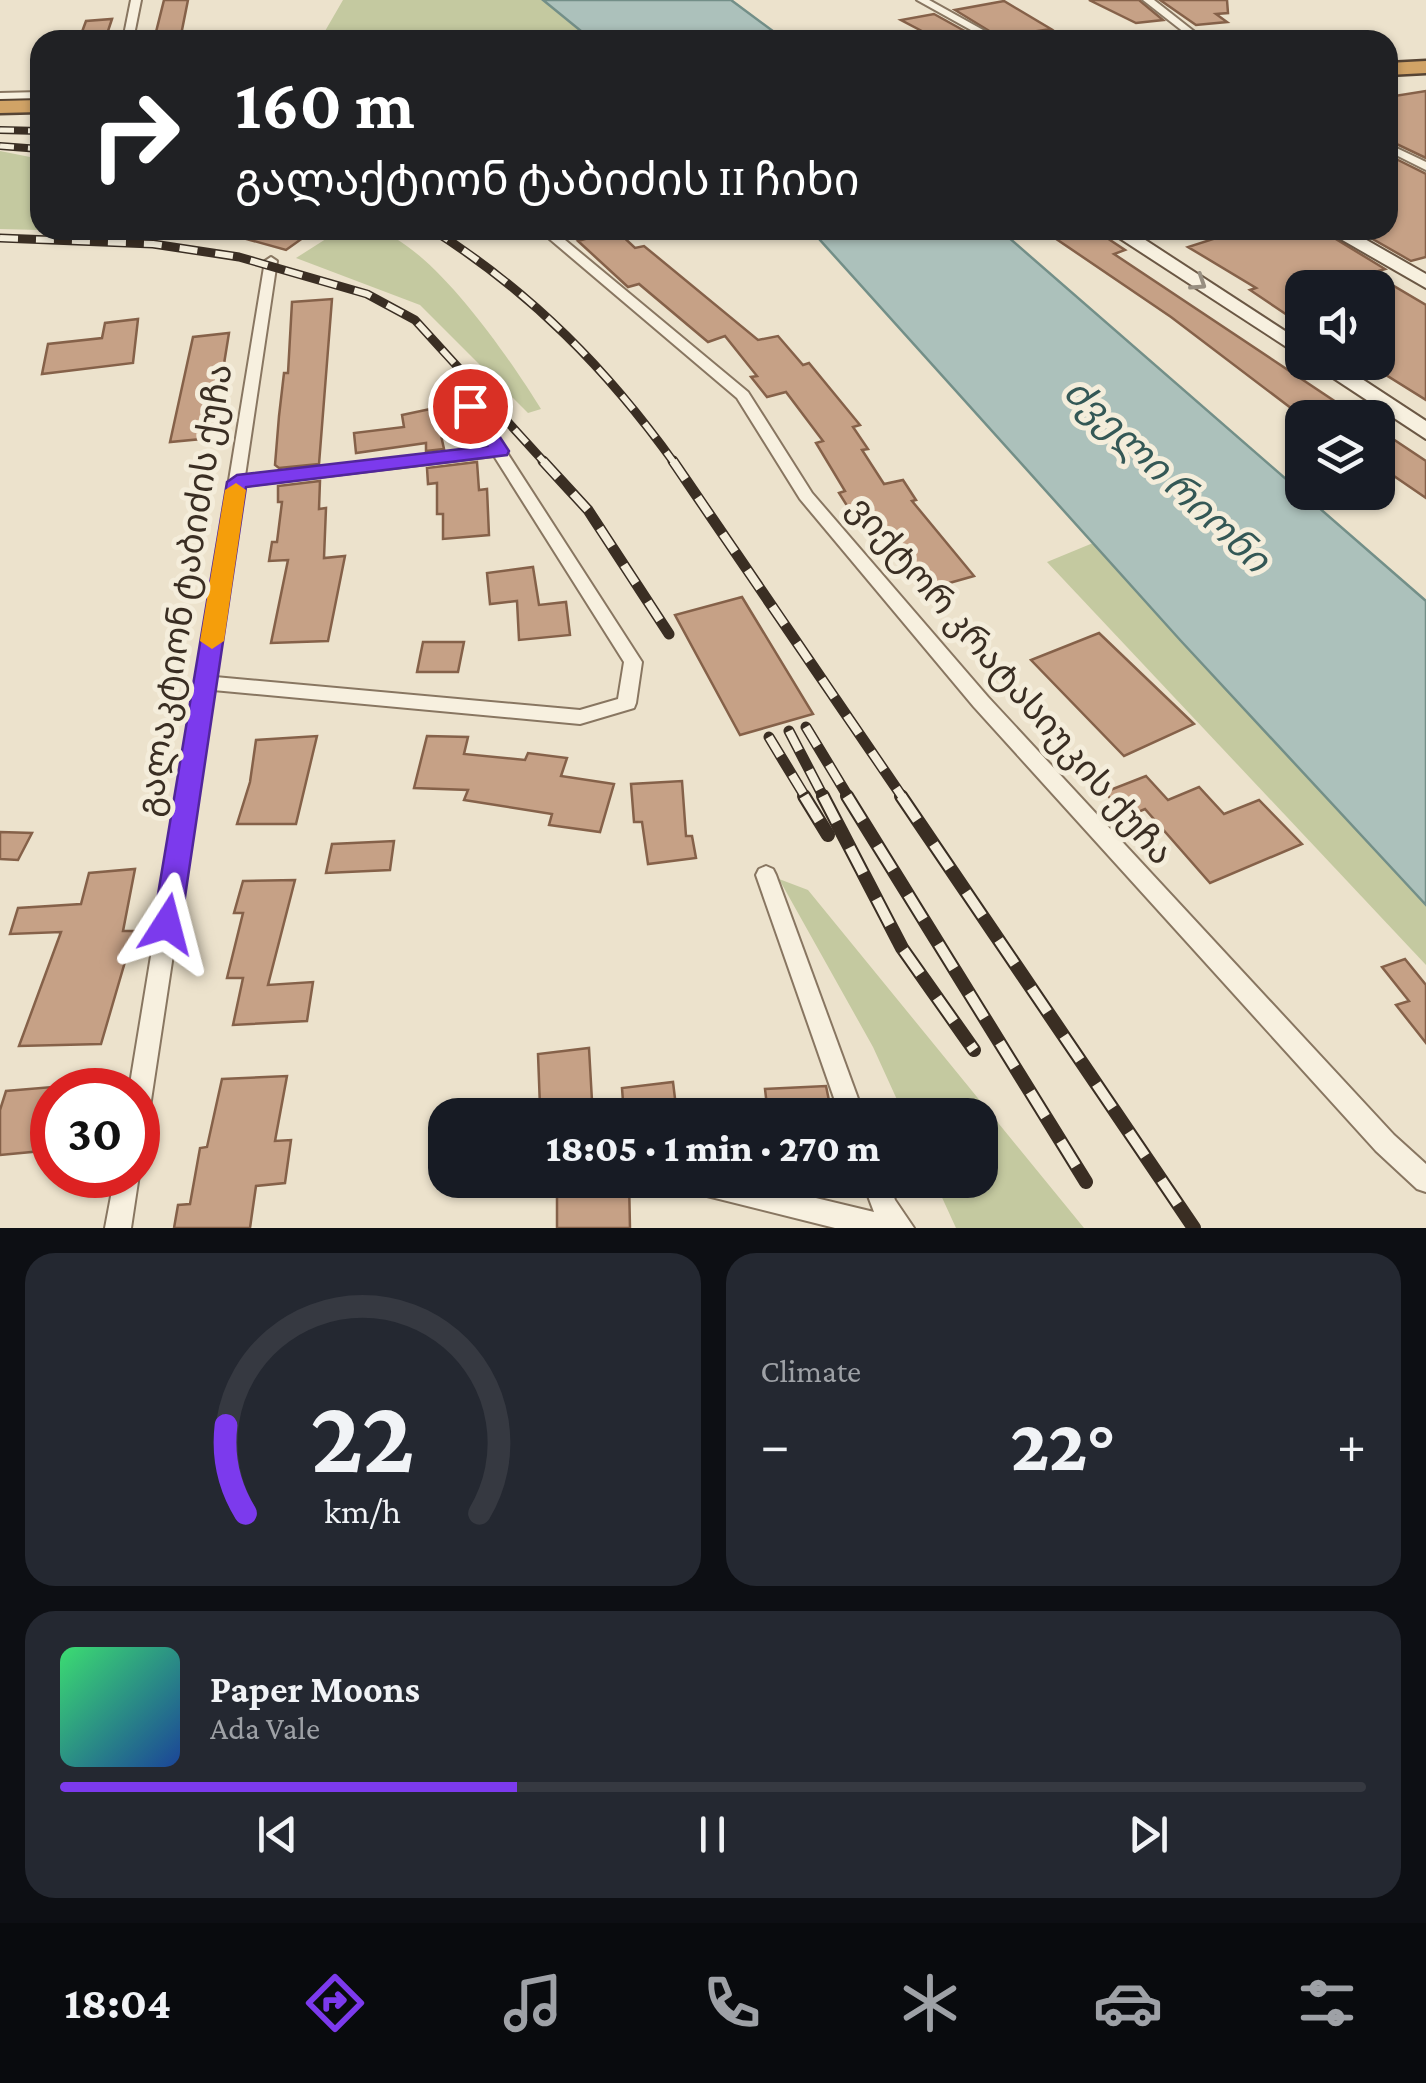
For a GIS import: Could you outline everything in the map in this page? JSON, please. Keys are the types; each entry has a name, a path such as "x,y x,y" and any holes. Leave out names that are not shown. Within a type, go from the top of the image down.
{"highway":[{"path":"1398,68 1426,67"},
{"path":"0,108 30,106"}],"street":[{"path":"130,30 136,0"},
{"path":"922,0 978,30"},
{"path":"1148,0 1187,30"},
{"path":"0,96 30,95"},
{"path":"1398,152 1426,167"},
{"name":"ვიქტორ კრატასიუკის ქუჩა","path":"557,240 743,395 806,496 980,702 1385,1143 1426,1180"},
{"path":"1132,240 1285,340"},
{"path":"1352,240 1426,282"},
{"name":"გალაკტიონ ტაბიძის ქუჩა","path":"144,1068 271,261"},
{"path":"1347,380 1426,432"},
{"path":"206,683 580,716 627,702 633,662 470,406"},
{"path":"237,482 500,451"},
{"path":"766,875 846,1098"},
{"path":"118,1228 123,1198"},
{"path":"765,1198 887,1228"},
{"path":"882,1198 900,1228"}],"green space":[{"path":"343,0 543,0 580,30 326,30"},
{"path":"0,151 30,157 30,230 0,229"},
{"path":"324,240 401,242 424,259 469,308 541,409 528,413 420,305 296,258"},
{"path":"1093,543 1426,905 1426,965 1047,562"},
{"path":"779,879 808,890 978,1098 896,1098 873,1047"},
{"path":"998,1123 1084,1228 956,1228 942,1198 998,1198"}],"water":[{"path":"543,0 731,0 772,30 580,30"},
{"name":"ძველი რიონი","path":"820,240 1011,240 1285,478 1285,510 1322,510 1426,601 1426,905 1181,641"}],"building":[{"path":"164,0 188,0 182,30 156,30"},
{"path":"1089,0 1139,0 1163,20 1136,23"},
{"path":"1160,0 1227,0 1228,13 1216,14 1227,22 1196,25"},
{"path":"1004,1 1051,29 988,30 955,10"},
{"path":"934,14 963,30 920,30 901,20"},
{"path":"112,19 108,30 83,30 86,21"},
{"path":"1426,91 1426,158 1398,145 1398,95"},
{"path":"1398,160 1426,174 1426,257 1411,261 1374,240 1398,240"},
{"path":"250,240 300,240 286,250"},
{"path":"627,240 635,248 644,246 758,340 778,336 803,365 809,363 860,425 853,427 868,449 862,450 884,484 903,480 916,500 912,501 974,576 928,589 868,509 851,512 839,493 845,491 816,443 823,441 786,392 767,397 751,377 757,376 725,336 708,342 639,284 628,287 578,241"},
{"path":"1058,240 1110,240 1125,250 1114,254 1285,368 1285,380 1303,380 1333,400 1285,400 1285,404 1171,317"},
{"path":"1210,240 1337,240 1385,269 1285,270 1285,314 1250,290 1256,288 1188,247"},
{"path":"1395,287 1426,305 1426,400 1394,380"},
{"path":"332,299 319,464 279,468 275,465 284,373 288,373 292,302"},
{"path":"138,319 133,363 42,374 48,344 102,338 105,323"},
{"path":"229,333 212,438 170,442 193,337"},
{"path":"435,408 444,449 426,451 426,443 356,453 354,433 404,427 402,415"},
{"path":"1395,440 1426,461 1426,498 1395,477"},
{"path":"477,462 479,490 487,489 489,535 443,539 443,514 437,514 437,483 428,484 427,468"},
{"path":"320,481 319,509 326,508 324,558 345,556 328,641 271,643 288,560 269,561 272,542 277,542 282,502 278,502 278,486"},
{"path":"533,567 539,605 566,602 570,635 519,640 517,601 490,604 487,573"},
{"path":"742,597 813,714 740,735 675,615"},
{"path":"1099,633 1194,724 1124,756 1031,660"},
{"path":"423,642 464,642 458,672 417,672"},
{"path":"317,736 296,824 237,824 250,782 256,740"},
{"path":"427,736 468,737 464,754 525,760 528,753 567,758 561,776 614,784 600,832 549,825 552,814 464,800 468,790 414,788"},
{"path":"1146,776 1168,800 1199,787 1224,814 1259,800 1302,844 1210,883 1145,809 1126,817 1105,792"},
{"path":"682,781 686,836 692,836 696,858 648,864 642,822 634,822 631,784"},
{"path":"0,832 32,833 18,860 0,859"},
{"path":"394,841 390,870 326,873 332,844"},
{"path":"135,869 123,931 134,931 101,1044 19,1046 61,932 10,934 18,908 81,904 89,873"},
{"path":"295,880 268,985 313,982 307,1021 233,1025 243,978 227,978 243,913 234,913 243,881"},
{"path":"1405,959 1426,985 1426,1043 1396,1005 1409,1001 1382,967"},
{"path":"589,1048 592,1098 540,1098 538,1054"},
{"path":"287,1076 275,1141 291,1140 285,1183 256,1186 250,1228 174,1228 178,1205 190,1204 200,1148 207,1147 222,1079"},
{"path":"673,1082 675,1098 623,1098 622,1088"},
{"path":"826,1086 828,1098 766,1098 765,1089"},
{"path":"30,1089 30,1152 0,1155 0,1110 6,1091"},
{"path":"557,1198 629,1198 630,1228 557,1228"}],"railway":[{"path":"0,130 30,131"},
{"path":"0,146 30,148"},
{"path":"0,238 30,239"},
{"path":"51,240 153,244 239,257 367,294 415,320 546,464"},
{"path":"448,240 503,280 566,335 622,396 675,464"},
{"path":"543,461 588,510 669,634"},
{"path":"673,461 903,798"},
{"path":"806,727 849,798"},
{"path":"789,731 824,798"},
{"path":"769,737 806,798"},
{"path":"804,796 828,835"},
{"path":"823,796 902,948 974,1050"},
{"path":"847,796 1086,1182"},
{"path":"901,796 1194,1228"}],"slow traffic":[{"path":"212,641 236,490"}],"route":[{"path":"167,924 237,482 500,451 470,406"}]}
